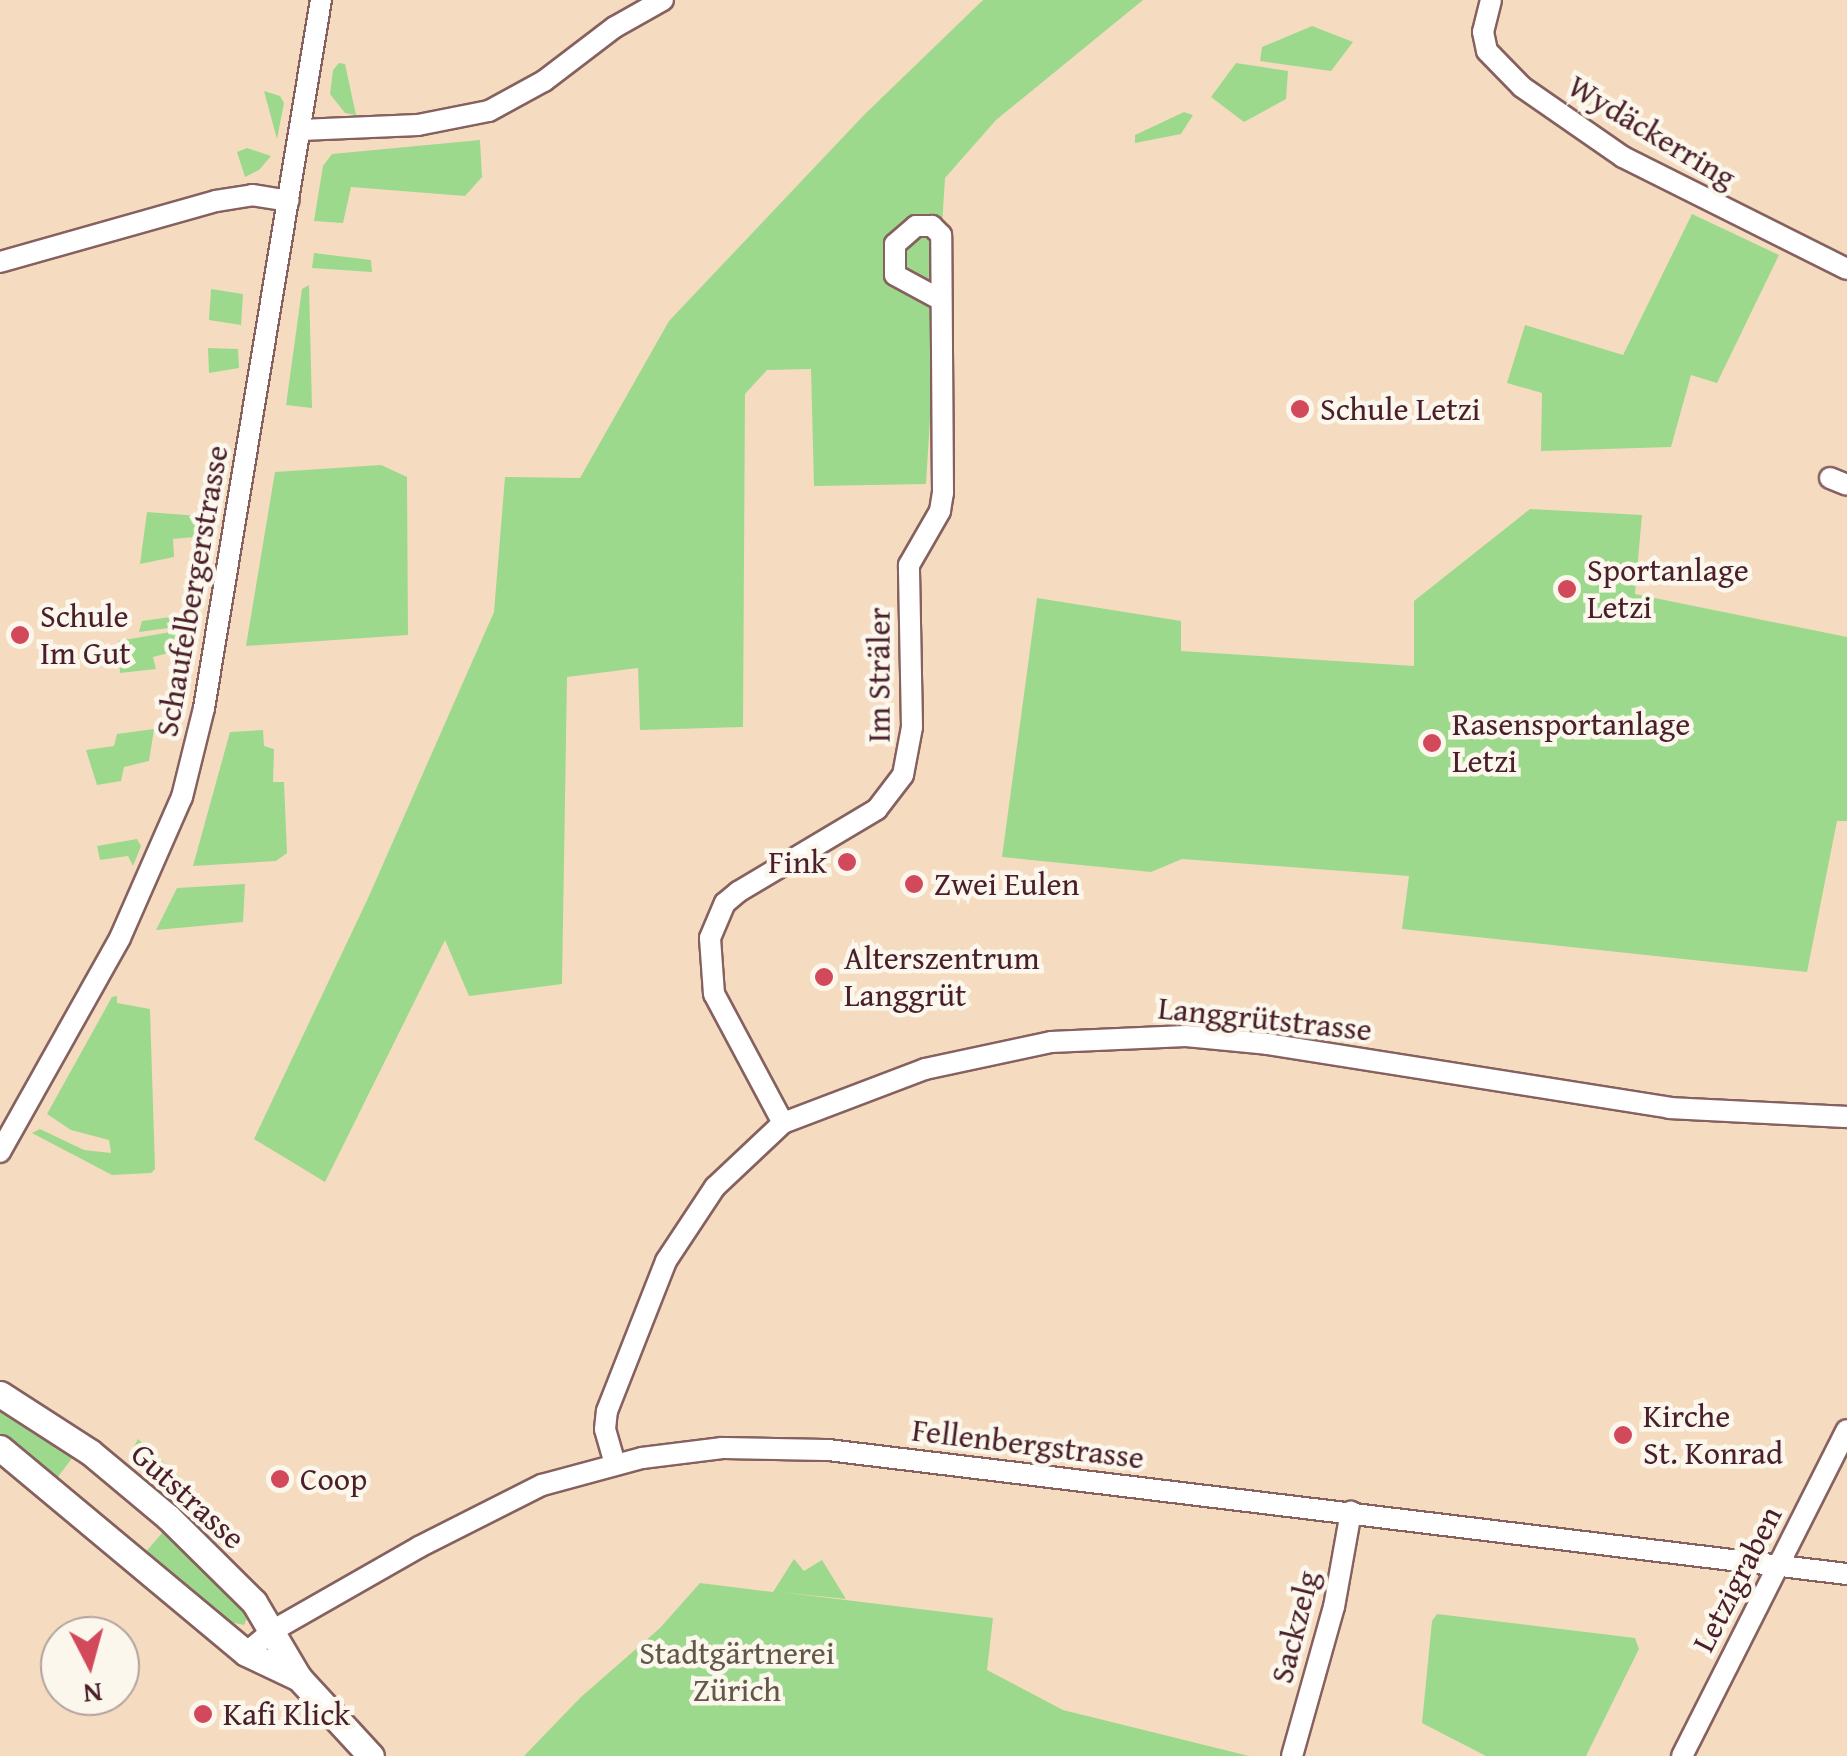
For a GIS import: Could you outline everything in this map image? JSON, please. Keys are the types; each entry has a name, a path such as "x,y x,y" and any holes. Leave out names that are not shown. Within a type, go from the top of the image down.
{"main road":[{"name":"Gutstrasse","path":"0,1394 90,1452 168,1517 254,1602 299,1678 372,1756"},
{"name":"Gutstrasse","path":"0,1448 246,1653 299,1678"}],"street":[{"name":"Schaufelbergerstrasse","path":"0,1152 120,938 182,797 204,708 321,0"},
{"path":"301,130 418,125 489,111 544,82 614,27 663,0"},
{"name":"Wydäckerring","path":"1491,0 1482,32 1488,51 1522,87 1623,157 1847,269"},
{"path":"0,262 216,200 252,196 290,201"},
{"name":"Im Sträler","path":"783,1123 714,994 710,938 719,913 738,892 877,810 903,775 912,727 910,565 943,504 941,300"},
{"name":"Langgrütstrasse","path":"615,1464 605,1429 607,1411 666,1261 714,1187 783,1123 887,1080 962,1059 1051,1042 1137,1036 1268,1044 1668,1108 1847,1118"},
{"name":"Letzigraben","path":"1682,1756 1847,1430"},
{"name":"Fellenbergstrasse","path":"246,1653 272,1631 419,1547 528,1492 615,1464 722,1448 828,1450 1847,1574"},
{"name":"Sackzelg","path":"1292,1756 1334,1606 1351,1512"}],"green space":[{"path":"983,0 1143,0 996,120 945,178 926,484 814,486 811,369 767,370 745,394 743,727 640,730 638,668 567,677 562,984 469,996 445,940 325,1182 254,1139 369,896 494,612 505,477 580,478 669,321 864,115"},
{"path":"1312,26 1353,42 1331,71 1260,61 1262,47"},
{"path":"339,63 345,64 356,115 345,113 330,94 333,70"},
{"path":"1236,63 1288,71 1286,99 1244,122 1211,97"},
{"path":"264,91 280,96 284,103 277,139"},
{"path":"1184,112 1193,115 1181,134 1135,143 1135,135"},
{"path":"480,140 482,177 465,196 351,187 343,223 314,221 323,166 332,154"},
{"path":"247,148 271,156 259,170 245,177 237,152"},
{"path":"1692,214 1779,255 1717,383 1691,375 1671,447 1541,451 1542,393 1507,383 1525,325 1623,355"},
{"path":"314,253 371,260 372,272 312,268"},
{"path":"309,285 312,408 286,405 302,289"},
{"path":"211,289 243,294 241,325 209,320"},
{"path":"208,348 238,349 239,368 209,373"},
{"path":"381,465 407,477 408,635 246,646 275,472"},
{"name":"Rasensportanlage Letzi","path":"1530,509 1642,515 1635,594 1847,637 1847,821 1837,821 1807,972 1402,929 1409,876 1182,859 1151,872 1002,857 1037,598 1181,621 1181,651 1414,666 1414,601"},
{"path":"147,512 212,517 214,521 196,524 195,537 173,539 174,557 140,564"},
{"path":"185,615 176,651 153,657 156,669 120,673 118,641 171,632 169,628 139,632 142,621"},
{"path":"154,729 149,761 124,767 121,781 97,785 86,750 114,746 117,734"},
{"path":"263,730 264,746 274,749 273,782 284,782 287,853 276,861 193,866 230,732"},
{"path":"137,839 141,846 133,866 128,856 100,860 97,846"},
{"path":"245,884 243,922 156,930 177,888"},
{"path":"117,996 117,1003 150,1009 155,1169 151,1173 112,1175 32,1133 40,1129 84,1150 111,1153 109,1140 71,1130 47,1114 112,997"},
{"path":"0,1406 73,1457 54,1482 0,1434"},
{"path":"138,1439 182,1479 183,1486 175,1494 130,1454"},
{"path":"163,1532 244,1610 248,1616 244,1625 225,1621 143,1555"},
{"name":"Stadtgärtnerei Zürich","path":"794,1559 804,1571 822,1560 846,1599 780,1592 993,1618 987,1670 1063,1710 1249,1756 524,1756 581,1697 660,1628 700,1583 773,1592"},
{"path":"1437,1614 1635,1638 1639,1649 1586,1756 1486,1756 1422,1723 1432,1621"}],"place":[{"name":"Schule Letzi","path":"1300,409"},
{"name":"Sportanlage Letzi","path":"1567,589"},
{"name":"Schule Im Gut","path":"20,635"},
{"name":"Rasensportanlage Letzi","path":"1432,743"},
{"name":"Fink","path":"847,862"},
{"name":"Zwei Eulen","path":"914,884"},
{"name":"Alterszentrum Langgrüt","path":"824,977"},
{"name":"Kirche St. Konrad","path":"1623,1435"},
{"name":"Coop","path":"280,1479"},
{"name":"Kafi Klick","path":"203,1714"}]}
